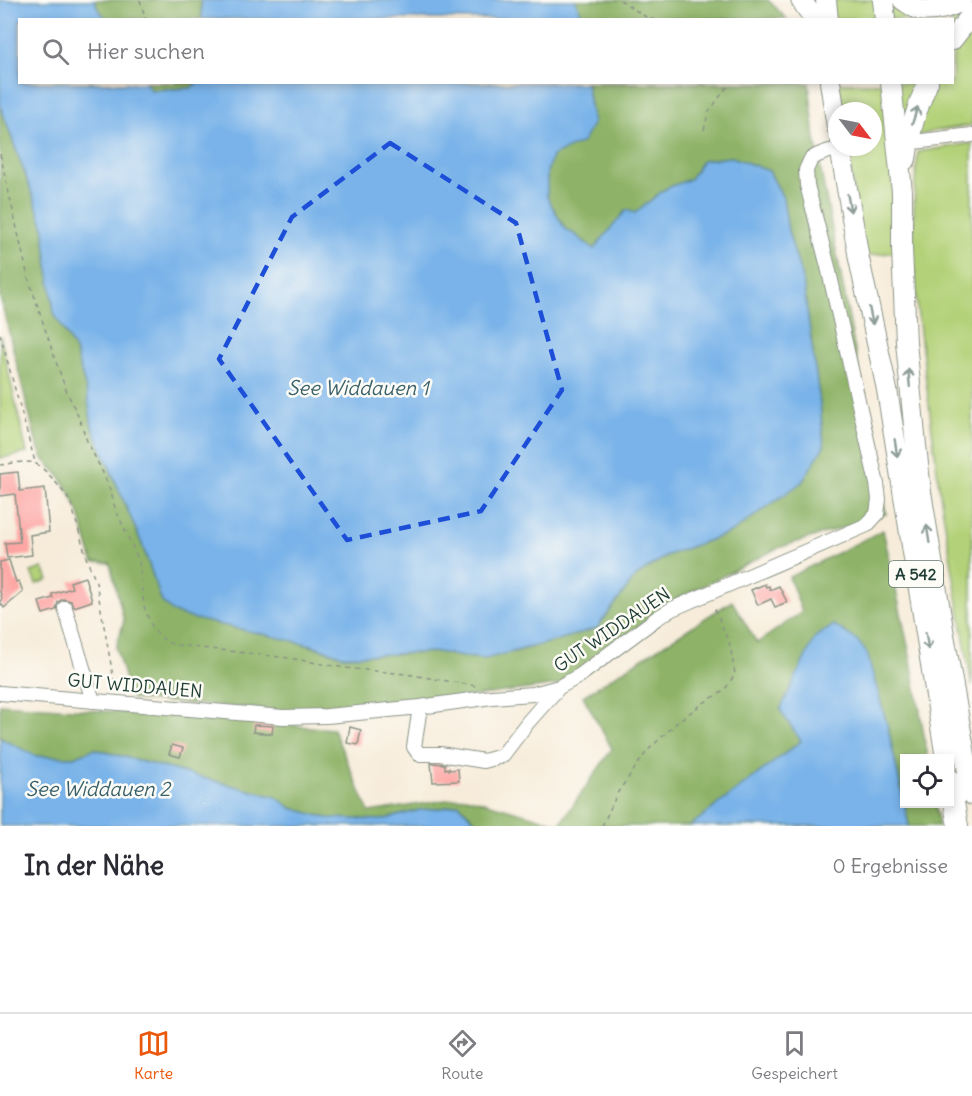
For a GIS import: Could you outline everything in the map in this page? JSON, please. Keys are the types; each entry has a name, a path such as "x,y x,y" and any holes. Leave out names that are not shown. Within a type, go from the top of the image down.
{"highway":[{"path":"801,0 814,18"},
{"path":"826,0 828,18"},
{"path":"883,0 885,18"},
{"path":"903,0 919,9 939,10 962,0"},
{"path":"954,37 972,14"},
{"path":"831,84 834,102"},
{"name":"A 542","path":"891,84 902,192 906,342 917,458 943,629 972,795"},
{"path":"902,192 911,126 927,84"},
{"name":"A 542","path":"836,156 887,390 945,754"},
{"path":"954,802 958,826"}],"lane":[{"path":"914,142 972,135"},
{"name":"GUT WIDDAUEN","path":"0,693 283,717 327,716 533,694 559,687 579,676 672,609 867,525 877,514 879,499 877,484 807,185 806,170 811,159 828,151"},
{"path":"64,608 93,701"},
{"path":"420,707 414,747 419,754 440,754 484,761 502,756 559,687"}],"path":[{"path":"140,0 145,18"},
{"path":"620,0 649,18"},
{"path":"704,130 708,113 728,84"},
{"path":"0,154 28,277 54,356 87,441 103,473 115,508 139,561 144,606 150,623 158,634 166,642 176,645 289,658 345,668 406,674 476,685 492,697"},
{"path":"0,333 36,463 66,494 75,514 87,560 98,588 106,642 115,680 116,702"},
{"path":"0,465 36,463"},
{"path":"602,826 618,792 648,750 681,719 724,690 735,674 730,645 709,592"}],"highlighted area":[{"path":"390,143 516,223 562,390 481,511 347,540 219,359 292,217"}],"green space":[{"path":"95,0 201,0 202,18 105,18"},
{"path":"575,0 768,0 786,18 584,18"},
{"path":"832,0 878,0 880,18 833,18"},
{"path":"887,0 972,0 972,7 954,32 954,18 889,18"},
{"path":"972,22 972,125 914,137 933,84 954,84 954,47"},
{"path":"147,84 197,84 191,88 151,90"},
{"path":"586,84 809,84 815,139 886,514 778,548 671,602 558,685 475,696 294,712 132,699 116,648 124,621 110,563 93,562 78,511 69,491 58,474 44,460 37,445 0,297 0,105 43,224 54,313 75,350 87,393 92,426 142,544 162,602 344,656 438,652 456,656 514,652 597,628 636,576 668,555 732,532 824,446 803,281 788,231 783,198 769,171 732,157 703,160 690,179 665,189 635,213 626,211 594,249 565,229 547,197 547,172 552,156 593,123"},
{"path":"838,84 886,84 898,252 864,256 848,156 882,156 882,102 841,102"},
{"path":"896,84 923,84 905,137"},
{"path":"972,143 972,687 940,494 917,308 913,237 918,152"},
{"path":"0,335 27,453 0,458"},
{"path":"883,530 911,660 927,754 900,754 900,784 888,728 802,741 690,826 479,826 459,804 420,810 381,820 327,818 291,808 276,797 95,749 74,757 36,756 0,738 0,704 333,729 369,812 466,797 560,824 612,749 583,696 732,601 757,643 802,612 789,577"},
{"path":"43,568 48,580 36,584 31,572"},
{"path":"905,808 936,808 939,826 909,826"}],"water":[{"name":"See Widdauen 1","path":"0,0 95,0 105,18 18,18 18,84 147,84 151,90 191,88 196,84 586,84 593,123 583,142 552,156 547,172 547,197 565,229 594,249 626,210 635,213 665,189 690,179 703,160 732,157 769,171 783,198 788,231 803,281 824,446 802,482 732,532 668,555 636,576 597,628 485,659 438,652 344,656 311,645 173,612 162,602 142,544 92,426 87,393 75,350 54,313 43,224 0,105"},
{"path":"201,0 575,0 584,18 202,18"},
{"path":"834,625 857,640 867,653 888,728 900,784 900,808 905,808 909,826 690,826 801,741 780,710 815,637"},
{"name":"See Widdauen 2","path":"0,738 36,756 74,757 94,749 276,797 291,808 327,818 381,820 420,810 459,804 479,826 0,826"}],"building":[{"path":"18,472 20,491 45,488 49,532 30,535 32,555 7,558 5,543 20,542 15,494 0,496 0,474"},
{"path":"9,560 16,582 19,581 23,592 4,608 0,602 2,598 0,562"},
{"path":"85,577 92,601 74,607 71,601 63,599 58,602 56,610 43,614 39,602 53,598 52,594 72,588 70,582"},
{"path":"765,584 770,590 779,586 787,602 775,607 771,599 758,605 751,590"},
{"path":"254,725 273,726 272,734 253,732"},
{"path":"350,727 361,730 358,745 347,743"},
{"path":"172,745 183,748 180,757 169,754"},
{"path":"431,763 445,764 445,769 449,768 449,770 458,769 459,781 433,782"}]}
